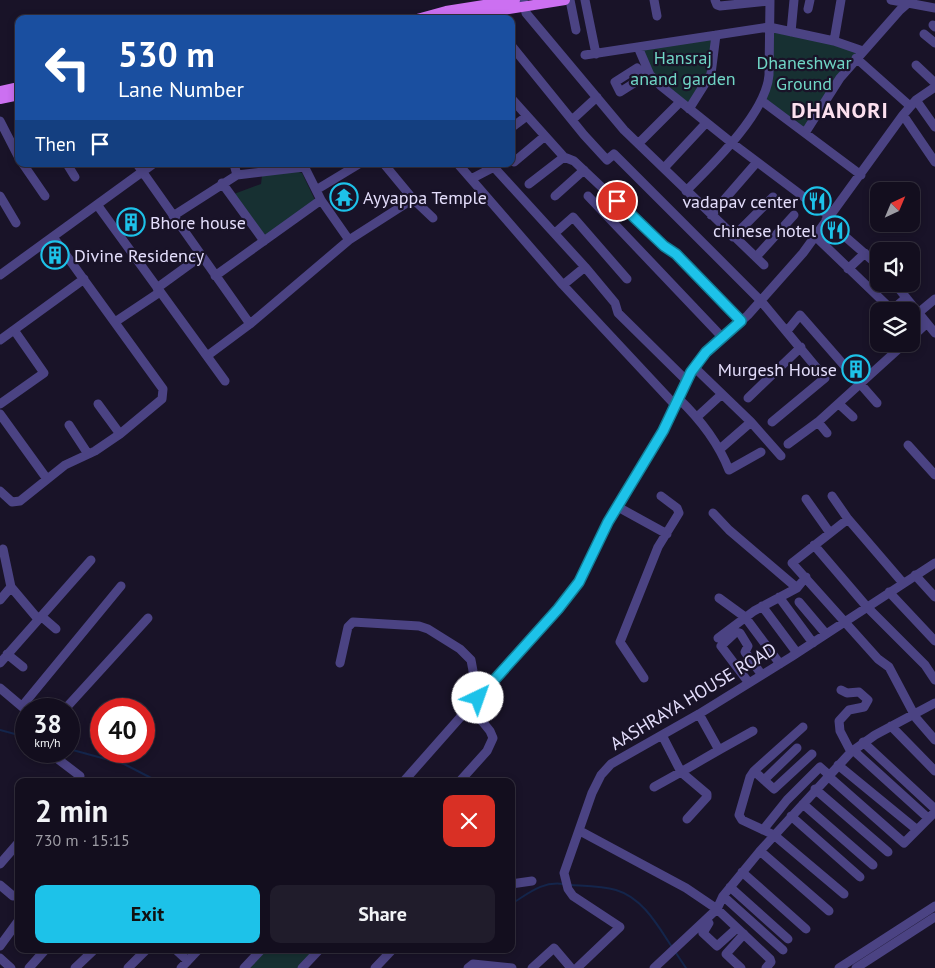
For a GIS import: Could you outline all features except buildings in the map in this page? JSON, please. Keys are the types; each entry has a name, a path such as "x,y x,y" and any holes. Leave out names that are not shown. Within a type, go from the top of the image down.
{"main road":[{"path":"487,12 515,0"},
{"path":"456,15 487,12 524,3 565,0"},
{"path":"0,91 15,88"},
{"path":"0,99 15,96"}],"street":[{"path":"570,0 576,30"},
{"path":"585,0 596,54"},
{"path":"654,0 656,16"},
{"path":"686,191 732,143 762,101 768,85 770,0 720,6 717,5 715,0"},
{"path":"792,32 794,0"},
{"path":"834,41 841,0"},
{"path":"891,0 935,8"},
{"path":"524,3 526,13 639,144 710,215 764,265"},
{"path":"805,133 840,78 856,58 908,3"},
{"path":"586,55 770,27 834,41 863,51"},
{"path":"924,34 935,42"},
{"path":"689,109 711,74 716,35"},
{"path":"638,47 644,70 660,86 828,218 870,257"},
{"path":"515,50 607,160 614,154 761,301 825,378 772,422"},
{"path":"856,58 913,103 935,127"},
{"path":"916,65 935,83"},
{"path":"463,778 487,751 493,738 490,731 473,710 473,704 558,609 579,582 618,507 654,446 694,367 722,337 761,301 803,253 861,175 903,114 913,103 935,87"},
{"path":"572,120 597,97"},
{"path":"762,101 861,175"},
{"path":"515,102 564,157 574,161 664,246 676,254 741,321"},
{"path":"639,144 680,102"},
{"path":"903,114 935,162"},
{"path":"515,125 527,116"},
{"path":"0,121 15,150"},
{"path":"664,168 706,123"},
{"path":"515,161 546,136"},
{"path":"529,184 564,157"},
{"path":"710,215 757,162"},
{"path":"25,167 45,196"},
{"path":"70,167 75,178"},
{"path":"235,167 236,175"},
{"path":"172,216 236,175 290,167"},
{"path":"305,167 321,200 349,240"},
{"path":"316,190 354,167"},
{"path":"386,167 413,199 433,218"},
{"path":"461,167 563,285 676,402 697,417 720,448 729,470 761,452"},
{"path":"471,179 490,167"},
{"path":"495,167 585,267 615,303 618,313 687,381"},
{"path":"0,275 98,206 140,168 172,216 250,324"},
{"path":"555,196 584,170"},
{"path":"222,183 264,241"},
{"path":"0,196 16,223"},
{"path":"588,196 722,337"},
{"path":"733,237 773,197"},
{"path":"207,356 250,324 349,240 413,199"},
{"path":"215,276 321,200"},
{"path":"98,206 225,381"},
{"path":"756,257 794,215"},
{"path":"555,233 573,218 627,279"},
{"path":"815,236 892,310 906,298"},
{"path":"0,491 12,502 16,503 71,462 120,434 162,399 164,394 163,389 53,237"},
{"path":"848,269 865,252"},
{"path":"115,322 201,256"},
{"path":"563,285 585,267"},
{"path":"0,340 84,279"},
{"path":"901,292 909,302"},
{"path":"920,312 935,299"},
{"path":"787,331 800,315 877,403"},
{"path":"920,316 935,333"},
{"path":"920,330 926,324"},
{"path":"0,404 44,373 14,330"},
{"path":"748,398 801,347"},
{"path":"788,444 818,422 895,352"},
{"path":"694,367 751,422 781,456"},
{"path":"697,417 722,394"},
{"path":"98,404 120,434"},
{"path":"839,404 852,418"},
{"path":"0,414 47,479"},
{"path":"720,448 751,422"},
{"path":"818,422 827,433"},
{"path":"69,425 88,454"},
{"path":"908,445 935,475"},
{"path":"644,678 623,646 652,560 679,510 662,496"},
{"path":"832,496 848,519 903,583"},
{"path":"806,499 815,515 830,533"},
{"path":"618,507 667,534"},
{"path":"713,513 729,530 797,588"},
{"path":"848,519 792,563 878,659 889,667 914,715 935,740"},
{"path":"814,545 867,607 925,665 935,680"},
{"path":"3,549 11,587 40,617 56,629"},
{"path":"0,663 91,560"},
{"name":"AASHRAYA HOUSE ROAD","path":"577,968 620,927 573,896 568,889 564,873 592,793 601,775 618,759 699,714 780,664 935,563"},
{"path":"915,576 935,597"},
{"path":"718,638 762,606 797,588 806,577"},
{"path":"32,698 122,586"},
{"path":"0,600 11,587"},
{"path":"889,592 935,641"},
{"path":"779,597 813,643"},
{"path":"719,598 745,617 780,664"},
{"path":"799,602 826,634"},
{"path":"762,606 797,653"},
{"path":"76,698 148,618"},
{"path":"340,664 348,627 353,622 424,627 460,649 471,660 478,698"},
{"path":"748,683 721,646 736,632 740,633 748,646 745,652 762,675"},
{"path":"8,654 23,668"},
{"path":"0,688 15,700"},
{"path":"841,690 847,693 859,692 868,700 864,707 849,710 840,721 840,731 852,751 928,818"},
{"path":"740,931 718,946 704,934 704,930 719,910 723,896 742,872 815,789 852,751 863,742 935,703"},
{"path":"407,778 465,712 473,710"},
{"path":"699,714 719,750"},
{"path":"891,726 935,771"},
{"path":"803,727 754,771 750,777 739,814 742,820 774,835 844,894"},
{"path":"654,787 753,731"},
{"path":"662,735 681,772 708,795 688,819"},
{"path":"763,830 787,800 820,767 904,843 935,810 863,742"},
{"path":"764,780 796,748"},
{"path":"754,771 774,789 812,754"},
{"path":"65,763 80,776 78,778"},
{"path":"838,765 916,829"},
{"path":"815,789 888,852"},
{"path":"802,804 873,865"},
{"path":"791,816 860,877"},
{"path":"580,831 686,888 719,910 770,958 771,962 766,968"},
{"path":"0,864 15,847"},
{"path":"760,851 829,911"},
{"path":"742,872 806,929"},
{"path":"515,883 532,881"},
{"path":"0,885 13,896"},
{"path":"730,887 788,939"},
{"path":"723,896 783,950"},
{"path":"839,968 935,906"},
{"path":"654,968 719,910"},
{"path":"856,968 935,917"},
{"path":"0,946 15,925"},
{"path":"740,931 726,954 741,968"},
{"path":"535,967 554,948 572,968"},
{"path":"29,968 42,953"},
{"path":"75,968 91,953"},
{"path":"128,968 143,953"},
{"path":"179,953 188,961"},
{"path":"181,968 195,953"},
{"path":"244,968 258,953"},
{"path":"302,968 315,953"},
{"path":"375,968 389,953"},
{"path":"0,958 11,968"},
{"path":"468,968 473,964 512,968"}],"green space":[{"name":"Dhaneshwar Ground","path":"773,31 858,50 805,130 766,101"},
{"name":"Hansraj anand garden","path":"713,38 710,72 689,105 652,74 641,49"},
{"path":"296,171 302,173 315,200 264,236 234,194 261,184 262,176"},
{"path":"260,953 314,954 300,968 246,968"}],"waterway":[{"path":"0,730 15,734"},
{"path":"80,752 124,764 151,778"},
{"path":"515,901 542,886 563,884"},
{"path":"570,885 593,886 616,890 626,894 649,914 672,947"},
{"path":"676,953 686,968"}],"place":[{"name":"Ayyappa Temple","path":"344,197"},
{"name":"vadapav center","path":"817,201"},
{"name":"Bhore house","path":"131,222"},
{"name":"chinese hotel","path":"835,230"},
{"name":"Divine Residency","path":"55,255"},
{"name":"Murgesh House","path":"856,369"}],"district":[{"name":"DHANORI","path":"840,110"}],"route":[{"path":"478,698 558,609 579,582 608,522 663,431 697,362 741,321 676,254 664,246 617,201"}]}
